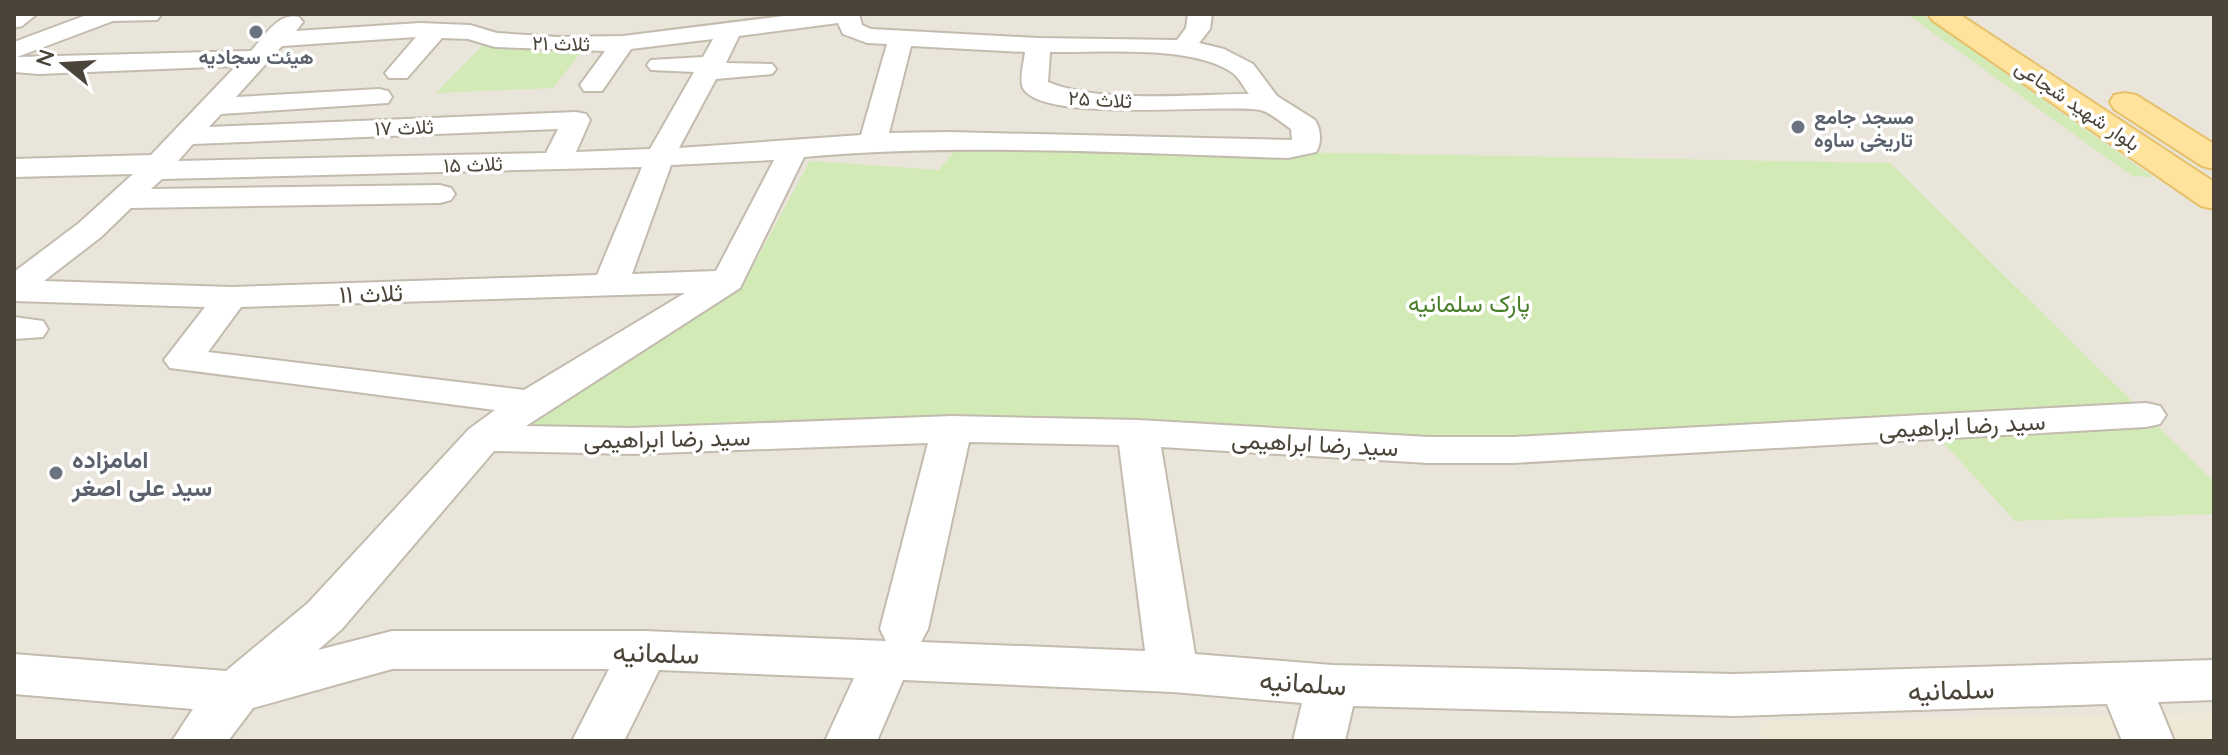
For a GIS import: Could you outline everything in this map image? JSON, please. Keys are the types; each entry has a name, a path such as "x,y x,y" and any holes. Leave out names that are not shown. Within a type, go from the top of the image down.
{"main road":[{"name":"بلوار شهید شجاعی","path":"1941,14 2128,138 2154,146 2176,147 2180,142 2172,150"},
{"name":"بلوار شهید شجاعی","path":"1982,14 2172,150 2214,198"},
{"path":"2172,150 2168,158 2180,156 2214,160"}],"street":[{"path":"14,21 25,14"},
{"path":"14,38 78,14"},
{"path":"14,50 110,14 149,15"},
{"path":"14,290 157,167 299,14"},
{"path":"847,14 851,29 867,36 1038,45 1184,47 1215,54 1244,69 1268,102"},
{"name":"ثلاث ۲۱","path":"14,64 39,66 266,49 435,31 470,32 495,40 523,42 623,43 847,14"},
{"path":"1184,47 1198,29 1200,14"},
{"path":"523,42 545,16"},
{"path":"610,286 660,157 712,68 731,28"},
{"path":"398,73 435,31"},
{"path":"873,142 901,39"},
{"path":"593,85 623,43"},
{"name":"ثلاث ۲۵","path":"1038,45 1035,86 1047,95 1082,101 1268,102"},
{"path":"660,65 763,69"},
{"path":"215,106 379,97"},
{"name":"ثلاث ۱۵","path":"14,168 282,169 461,164 792,152 873,142 947,140 1288,149 1306,146 1305,126 1268,102"},
{"name":"ثلاث ۱۷","path":"188,136 576,120 557,161"},
{"path":"198,741 236,692 325,616 483,438 531,403 728,281 792,152"},
{"path":"123,199 247,206 438,196 461,164"},
{"path":"247,206 282,169"},
{"path":"14,254 57,254"},
{"name":"ثلاث ۱۱","path":"14,290 231,297 728,281"},
{"path":"231,297 183,360 531,403"},
{"name":"سید رضا ابراهیمی","path":"483,438 632,441 952,429 1138,433 1428,450 1513,450 2146,415"},
{"path":"851,741 895,646 952,429"},
{"path":"1138,433 1173,672"},
{"name":"سلمانیه","path":"14,674 236,692 392,650 895,646 1332,685 1734,695 2214,680"},
{"path":"598,741 644,650"},
{"path":"2124,683 2148,741"},
{"path":"1319,741 1332,685"}],"shaded area":[{"path":"14,14 2214,14 2214,741 14,741"},
{"path":"2214,713 2214,741 1762,741 1759,721"}],"green space":[{"path":"1907,14 1921,14 2153,177 2132,176"},
{"path":"484,44 586,46 553,88 436,93"},
{"name":"پارک سلمانیه","path":"958,146 1890,163 2214,482 2214,514 2015,521 1929,427 1666,442 1102,432 543,439 520,411 706,295 741,288 810,161 939,170"}],"place":[{"name":"هیئت سجادیه","path":"256,32"},
{"name":"مسجد جامع تاریخی ساوه","path":"1798,127"},
{"name":"امامزاده سید علی اصغر","path":"56,473"}]}
